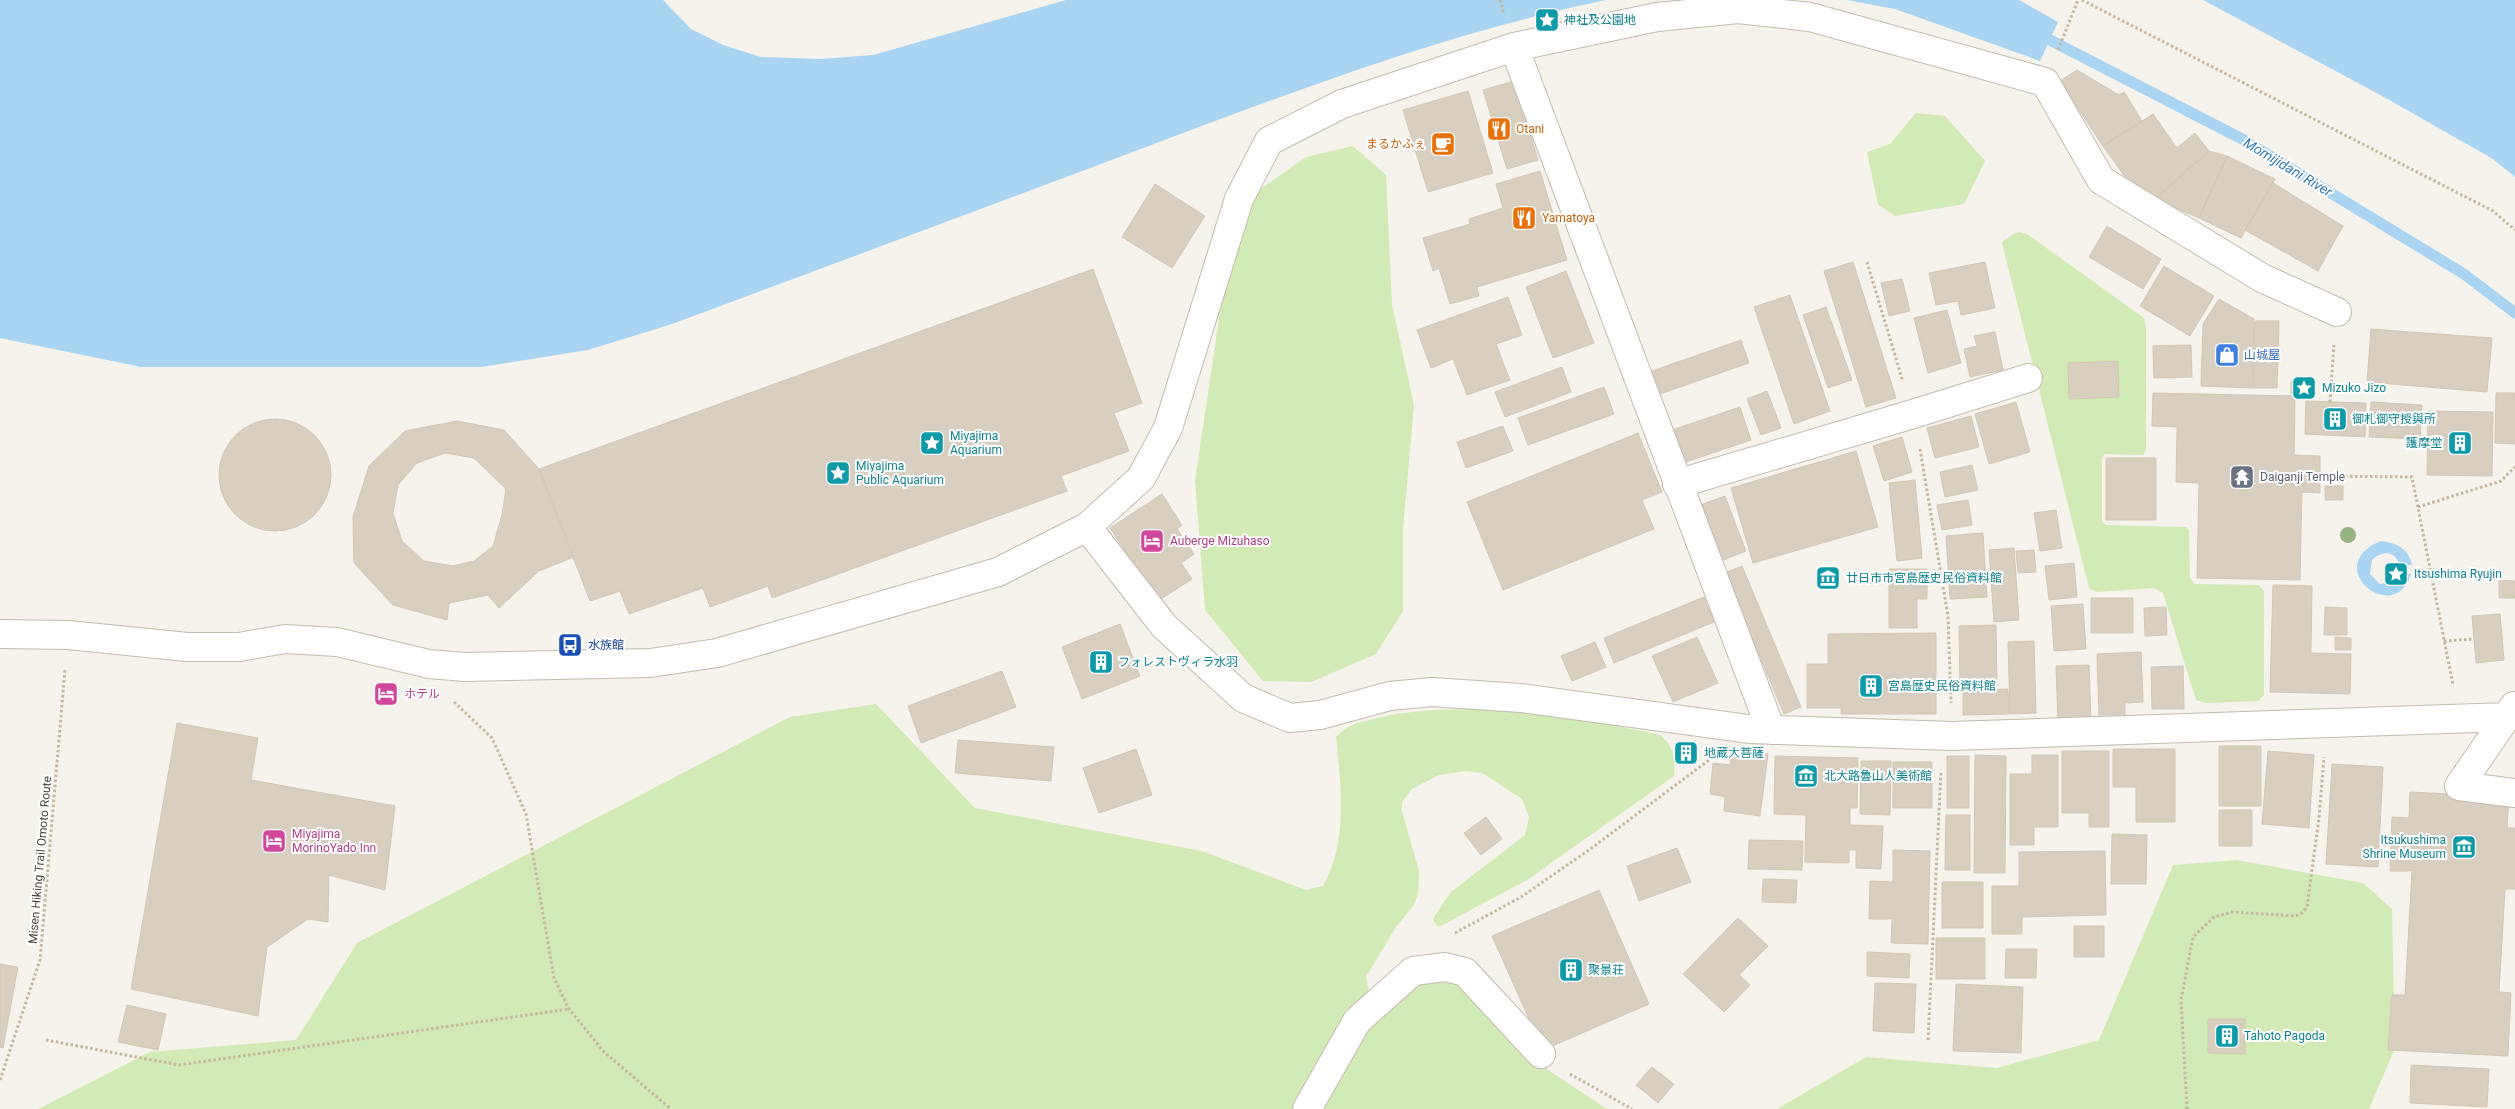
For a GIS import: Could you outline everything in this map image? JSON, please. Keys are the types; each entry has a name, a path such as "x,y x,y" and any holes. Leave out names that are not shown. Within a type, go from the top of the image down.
{"street":[{"path":"0,634 68,635 187,647 239,647 285,639 337,642 429,664 466,667 650,663 717,653 998,572 1087,527 1141,478 1168,428 1239,200 1270,141 1342,104 1514,47 1657,17 1738,9 1810,17 2045,82 2101,180 2262,278 2337,312"},
{"path":"1514,47 1771,730"},
{"path":"1677,484 2028,378"},
{"path":"1087,527 1164,626 1243,698 1290,718 1320,715 1390,696 1432,692 1521,698 1749,729 1952,736 2460,717 2511,711"},
{"path":"2511,711 2459,786 2515,792"},
{"path":"1307,1109 1356,1021 1413,971 1445,967 1465,972 1542,1054"}],"path":[{"path":"2057,52 2078,0"},
{"path":"2082,0 2494,211 2515,230"},
{"path":"1867,262 1913,414 1948,616 1952,736 1942,751 1928,1040"},
{"path":"2330,402 2337,312"},
{"path":"2418,507 2500,481 2515,467"},
{"path":"2320,476 2412,477 2460,717"},
{"name":"Misen Hiking Trail Omoto Route","path":"0,1080 40,960 68,635"},
{"path":"2444,641 2474,639"},
{"path":"429,664 443,692 492,738 526,814 554,978 569,1009 604,1052 671,1109"},
{"path":"2187,1109 2181,1000 2193,937 2214,916 2232,912 2295,916 2302,913 2307,907 2319,818 2326,721"},
{"path":"1451,935 1521,897 1589,850 1716,755"},
{"path":"46,1040 179,1065 569,1009"},
{"path":"1542,1054 1581,1081 1632,1109"}],"green space":[{"path":"1916,113 1945,116 1985,161 1964,204 1895,216 1878,205 1867,152 1890,144"},
{"path":"1353,146 1386,175 1392,304 1414,405 1403,530 1403,611 1376,654 1311,682 1263,681 1205,610 1195,481 1224,285 1252,195 1306,157"},
{"path":"2018,232 2027,234 2144,318 2146,328 2146,451 2143,455 2105,454 2102,458 2102,522 2106,525 2186,527 2189,530 2190,578 2195,584 2258,585 2264,591 2264,695 2258,701 2206,703 2196,700 2163,593 2154,588 2097,592 2089,588 2002,243"},
{"path":"876,704 975,808 1202,851 1306,890 1323,886 1331,869 1336,851 1341,813 1340,774 1336,737 1353,725 1406,713 1478,709 1591,721 1660,735 1665,739 1673,753 1674,776 1527,880 1439,927 1433,921 1434,917 1451,892 1525,835 1529,817 1522,799 1482,773 1465,771 1439,775 1412,789 1402,802 1402,811 1419,871 1418,894 1414,905 1396,927 1366,977 1369,991 1391,1000 1415,986 1432,981 1450,980 1459,983 1542,1066 1607,1109 38,1109 150,1052 296,1040 357,943 790,717"},
{"path":"2237,860 2363,883 2392,909 2395,1048 2369,1109 1777,1109 1866,1057 1997,1068 2099,1040 2173,865"}],"water":[{"path":"0,0 663,0 691,29 723,45 761,57 821,59 873,55 1066,0 1606,0 1488,29 1373,64 669,325 588,350 481,367 141,367 0,338"},
{"path":"1847,0 2019,0 2058,22 2040,61 1895,9"},
{"path":"2203,0 2515,0 2515,177 2493,159 2384,97"},
{"path":"2381,541 2397,545 2405,551 2412,565 2400,565 2395,557 2384,553 2372,560 2370,574 2380,584 2393,582 2399,574 2411,574 2403,589 2391,595 2378,594 2367,587 2359,577 2357,564 2364,552"}],"building":[{"path":"2077,70 2119,95 2124,92 2142,121 2103,146 2060,81"},
{"path":"1514,81 1538,160 1507,169 1483,90"},
{"path":"1468,91 1493,173 1428,192 1403,110"},
{"path":"2153,114 2177,148 2195,133 2209,151 2155,199 2136,192 2103,146"},
{"path":"2209,151 2227,156 2199,218 2155,199"},
{"path":"2227,156 2275,179 2241,238 2199,218"},
{"path":"1540,171 1567,260 1477,287 1479,296 1450,304 1439,268 1433,271 1423,238 1470,224 1469,219 1503,208 1496,184"},
{"path":"2273,183 2343,226 2318,271 2245,230"},
{"path":"1155,184 1205,216 1172,268 1122,237"},
{"path":"2107,226 2161,259 2143,289 2089,257"},
{"path":"1853,262 1896,398 1866,407 1824,271"},
{"path":"1985,262 1995,308 1961,315 1958,301 1936,305 1929,273"},
{"path":"2164,266 2214,296 2190,336 2140,306"},
{"path":"1093,269 1142,403 1114,413 1129,451 1061,476 1067,491 772,598 768,586 710,607 703,588 629,614 620,591 590,601 539,469"},
{"path":"1566,271 1594,343 1553,358 1526,287"},
{"path":"1902,279 1910,311 1889,316 1881,283"},
{"path":"1790,295 1830,411 1794,424 1754,307"},
{"path":"1508,297 1522,335 1496,344 1510,380 1467,395 1453,359 1431,368 1417,330"},
{"name":"山城屋","path":"2219,299 2254,319 2252,388 2201,386 2203,324"},
{"path":"1826,307 1852,380 1828,388 1803,315"},
{"path":"1947,310 1961,363 1928,373 1914,318"},
{"path":"2255,321 2279,321 2277,388 2253,388"},
{"path":"2371,329 2492,338 2487,392 2367,382"},
{"path":"1995,332 2003,370 1970,377 1964,349 1977,346 1974,336"},
{"path":"1741,340 1749,363 1657,395 1649,372"},
{"path":"2191,345 2192,377 2154,378 2153,346"},
{"path":"2118,361 2119,397 2069,399 2068,363"},
{"path":"1562,367 1571,392 1505,417 1495,392"},
{"path":"2291,381 2307,382 2307,394 2291,394"},
{"path":"1604,387 1614,414 1528,445 1518,418"},
{"path":"1767,391 1781,428 1761,435 1747,399"},
{"path":"2153,393 2295,396 2294,455 2320,456 2320,493 2302,492 2300,580 2197,578 2199,483 2176,482 2177,427 2152,426"},
{"path":"2496,393 2515,393 2515,444 2495,443"},
{"name":"御札御守授與所","path":"2306,401 2366,403 2365,437 2305,434"},
{"path":"2016,402 2030,452 1989,464 1975,414"},
{"path":"2371,402 2422,405 2420,439 2369,437"},
{"path":"1740,407 1751,440 1680,464 1669,431"},
{"name":"護摩堂","path":"2428,411 2493,412 2492,476 2427,475"},
{"path":"1971,416 1979,447 1935,458 1927,428"},
{"path":"275,419 296,424 314,436 326,454 331,475 326,496 314,514 296,526 275,531 254,526 236,514 224,496 219,475 224,454 236,436 254,424"},
{"path":"457,421 504,430 539,469 574,557 539,571 499,608 488,595 449,603 447,620 393,605 354,563 353,517 369,466 405,431","holes":["445,453 474,458 506,489 502,515 493,546 474,561 453,566 424,561 402,541 393,513 398,485 417,463"]},
{"path":"1503,426 1513,451 1466,468 1457,442"},
{"path":"1638,433 1662,492 1642,500 1654,529 1503,590 1467,502"},
{"path":"1902,437 1912,472 1884,481 1873,446"},
{"path":"1856,451 1878,527 1753,563 1731,488"},
{"path":"2106,458 2156,458 2156,520 2106,520"},
{"path":"1972,465 1978,490 1945,497 1940,472"},
{"path":"1915,480 1922,558 1897,561 1889,483"},
{"path":"2325,486 2343,486 2343,500 2325,500"},
{"name":"Auberge Mizuhaso","path":"1162,494 1182,525 1177,529 1194,554 1181,563 1192,579 1158,601 1110,528"},
{"path":"1725,496 1746,551 1716,563 1695,507"},
{"path":"1968,500 1972,525 1942,530 1937,505"},
{"path":"2056,510 2062,548 2040,551 2034,513"},
{"path":"1983,533 1987,597 1950,599 1946,536"},
{"path":"2014,548 2019,620 1994,622 1989,550"},
{"path":"2034,550 2036,572 2018,573 2016,551"},
{"path":"2074,563 2077,597 2049,600 2045,566"},
{"path":"1742,566 1801,707 1784,714 1725,573"},
{"path":"1889,569 1927,569 1927,599 1917,599 1917,628 1889,628"},
{"path":"2499,580 2515,581 2515,598 2499,598"},
{"path":"2273,585 2312,586 2311,653 2351,654 2350,694 2270,692"},
{"path":"1704,597 1714,622 1614,663 1604,638"},
{"path":"2091,598 2133,598 2133,633 2091,633"},
{"path":"2083,604 2086,649 2054,651 2051,606"},
{"path":"2166,607 2167,635 2145,636 2144,608"},
{"path":"2325,607 2347,608 2347,635 2324,635"},
{"path":"2500,614 2504,660 2476,663 2472,616"},
{"name":"フォレストヴィラ水羽","path":"1120,624 1140,676 1082,699 1062,647"},
{"path":"1996,625 1997,686 1960,686 1959,626"},
{"name":"宮島歴史民俗資料館","path":"1936,633 1936,714 1841,714 1841,708 1807,708 1807,664 1828,664 1828,634"},
{"path":"1697,637 1718,683 1673,702 1652,656"},
{"path":"2335,637 2351,638 2351,650 2335,650"},
{"path":"2034,641 2036,713 2010,714 2008,642"},
{"path":"1595,642 1606,667 1572,681 1561,656"},
{"path":"2141,652 2143,702 2125,703 2125,715 2099,715 2097,654"},
{"path":"2089,665 2091,722 2058,723 2056,666"},
{"path":"2183,666 2184,709 2152,709 2151,667"},
{"path":"1002,671 1016,707 921,743 908,706"},
{"path":"2008,689 2009,714 1963,715 1963,690"},
{"name":"Miyajima MorinoYado Inn","path":"177,723 258,738 251,780 395,806 385,890 329,875 328,922 308,919 267,947 258,1016 131,989"},
{"path":"958,740 1054,747 1051,781 955,773"},
{"name":"地蔵大菩薩","path":"1680,745 1693,745 1693,760 1680,760"},
{"path":"2219,746 2261,746 2261,806 2219,806"},
{"path":"1136,749 1152,795 1099,813 1083,768"},
{"path":"2113,749 2175,749 2175,822 2136,822 2136,787 2113,787"},
{"path":"1732,750 1768,754 1760,816 1724,811 1725,797 1710,794 1713,763 1730,765"},
{"path":"2062,751 2109,751 2109,827 2089,827 2089,813 2062,813"},
{"path":"2268,751 2314,755 2309,828 2262,824"},
{"path":"1975,755 2006,756 2005,873 1974,873"},
{"path":"2032,755 2058,755 2058,827 2034,827 2034,845 2010,845 2010,774 2032,774"},
{"path":"1775,756 1858,758 1857,808 1850,808 1850,825 1883,826 1881,869 1856,868 1856,850 1849,850 1849,863 1805,862 1806,815 1774,814"},
{"path":"1947,756 1969,756 1969,808 1947,808"},
{"path":"1861,761 1891,761 1890,815 1860,814"},
{"path":"1893,762 1932,762 1932,808 1893,808"},
{"path":"2332,764 2383,767 2378,867 2326,864"},
{"path":"2410,792 2509,797 2507,828 2515,828 2515,889 2505,889 2499,992 2511,993 2508,1056 2388,1050 2392,995 2405,995 2412,871 2390,871 2392,817 2409,818"},
{"path":"2219,810 2252,810 2252,846 2219,846"},
{"path":"1946,815 1970,815 1970,870 1945,870"},
{"path":"1486,817 1502,839 1481,855 1464,833"},
{"path":"2112,834 2147,835 2146,884 2111,884"},
{"path":"1749,840 1803,841 1802,870 1748,869"},
{"path":"1677,848 1691,882 1639,901 1627,866"},
{"path":"1893,850 1930,851 1928,944 1891,943 1892,919 1869,919 1870,881 1893,882"},
{"path":"2105,851 2106,915 2022,917 2022,934 1992,934 1992,886 2019,886 2019,852"},
{"path":"1763,879 1797,880 1796,903 1762,902"},
{"path":"1942,882 1983,882 1983,928 1942,928"},
{"name":"聚景荘","path":"1599,890 1649,1004 1543,1050 1492,936"},
{"path":"1738,918 1768,946 1739,975 1750,985 1724,1012 1683,974"},
{"path":"2074,926 2104,926 2104,957 2074,957"},
{"path":"1936,938 1985,938 1985,979 1936,979"},
{"path":"2006,949 2037,949 2036,978 2005,978"},
{"path":"1867,952 1910,954 1909,978 1867,976"},
{"path":"0,964 18,967 3,1048 0,1047"},
{"path":"1875,983 1916,984 1914,1033 1873,1031"},
{"path":"1956,984 2023,987 2021,1053 1953,1051"},
{"path":"127,1005 166,1014 158,1050 118,1042"},
{"name":"Tahoto Pagoda","path":"2208,1019 2245,1019 2245,1054 2208,1053"},
{"path":"2411,1065 2489,1069 2487,1107 2410,1103"},
{"path":"1652,1067 1674,1084 1658,1103 1636,1085"}],"waterway":[{"name":"Momijidani River","path":"2050,40 2242,139 2464,274 2515,313"}],"place":[{"name":"神社及公園地","path":"1547,20"},
{"name":"Otani","path":"1499,129"},
{"name":"まるかふぇ","path":"1443,144"},
{"name":"Yamatoya","path":"1524,218"},
{"name":"山城屋","path":"2227,355"},
{"name":"Mizuko Jizo","path":"2304,388"},
{"name":"御札御守授與所","path":"2335,419"},
{"name":"Miyajima Aquarium","path":"932,443"},
{"name":"護摩堂","path":"2460,443"},
{"name":"Miyajima Public Aquarium","path":"838,473"},
{"name":"Daiganji Temple","path":"2242,477"},
{"name":"Auberge Mizuhaso","path":"1152,541"},
{"name":"Itsushima Ryujin","path":"2396,574"},
{"name":"廿日市市宮島歴史民俗資料館","path":"1828,578"},
{"name":"水族館","path":"570,645"},
{"name":"フォレストヴィラ水羽","path":"1101,662"},
{"name":"宮島歴史民俗資料館","path":"1871,686"},
{"name":"ホテル","path":"386,694"},
{"name":"地蔵大菩薩","path":"1686,753"},
{"name":"北大路魯山人美術館","path":"1806,776"},
{"name":"Miyajima MorinoYado Inn","path":"274,841"},
{"name":"Itsukushima Shrine Museum","path":"2464,847"},
{"name":"聚景荘","path":"1571,970"},
{"name":"Tahoto Pagoda","path":"2227,1036"}]}
